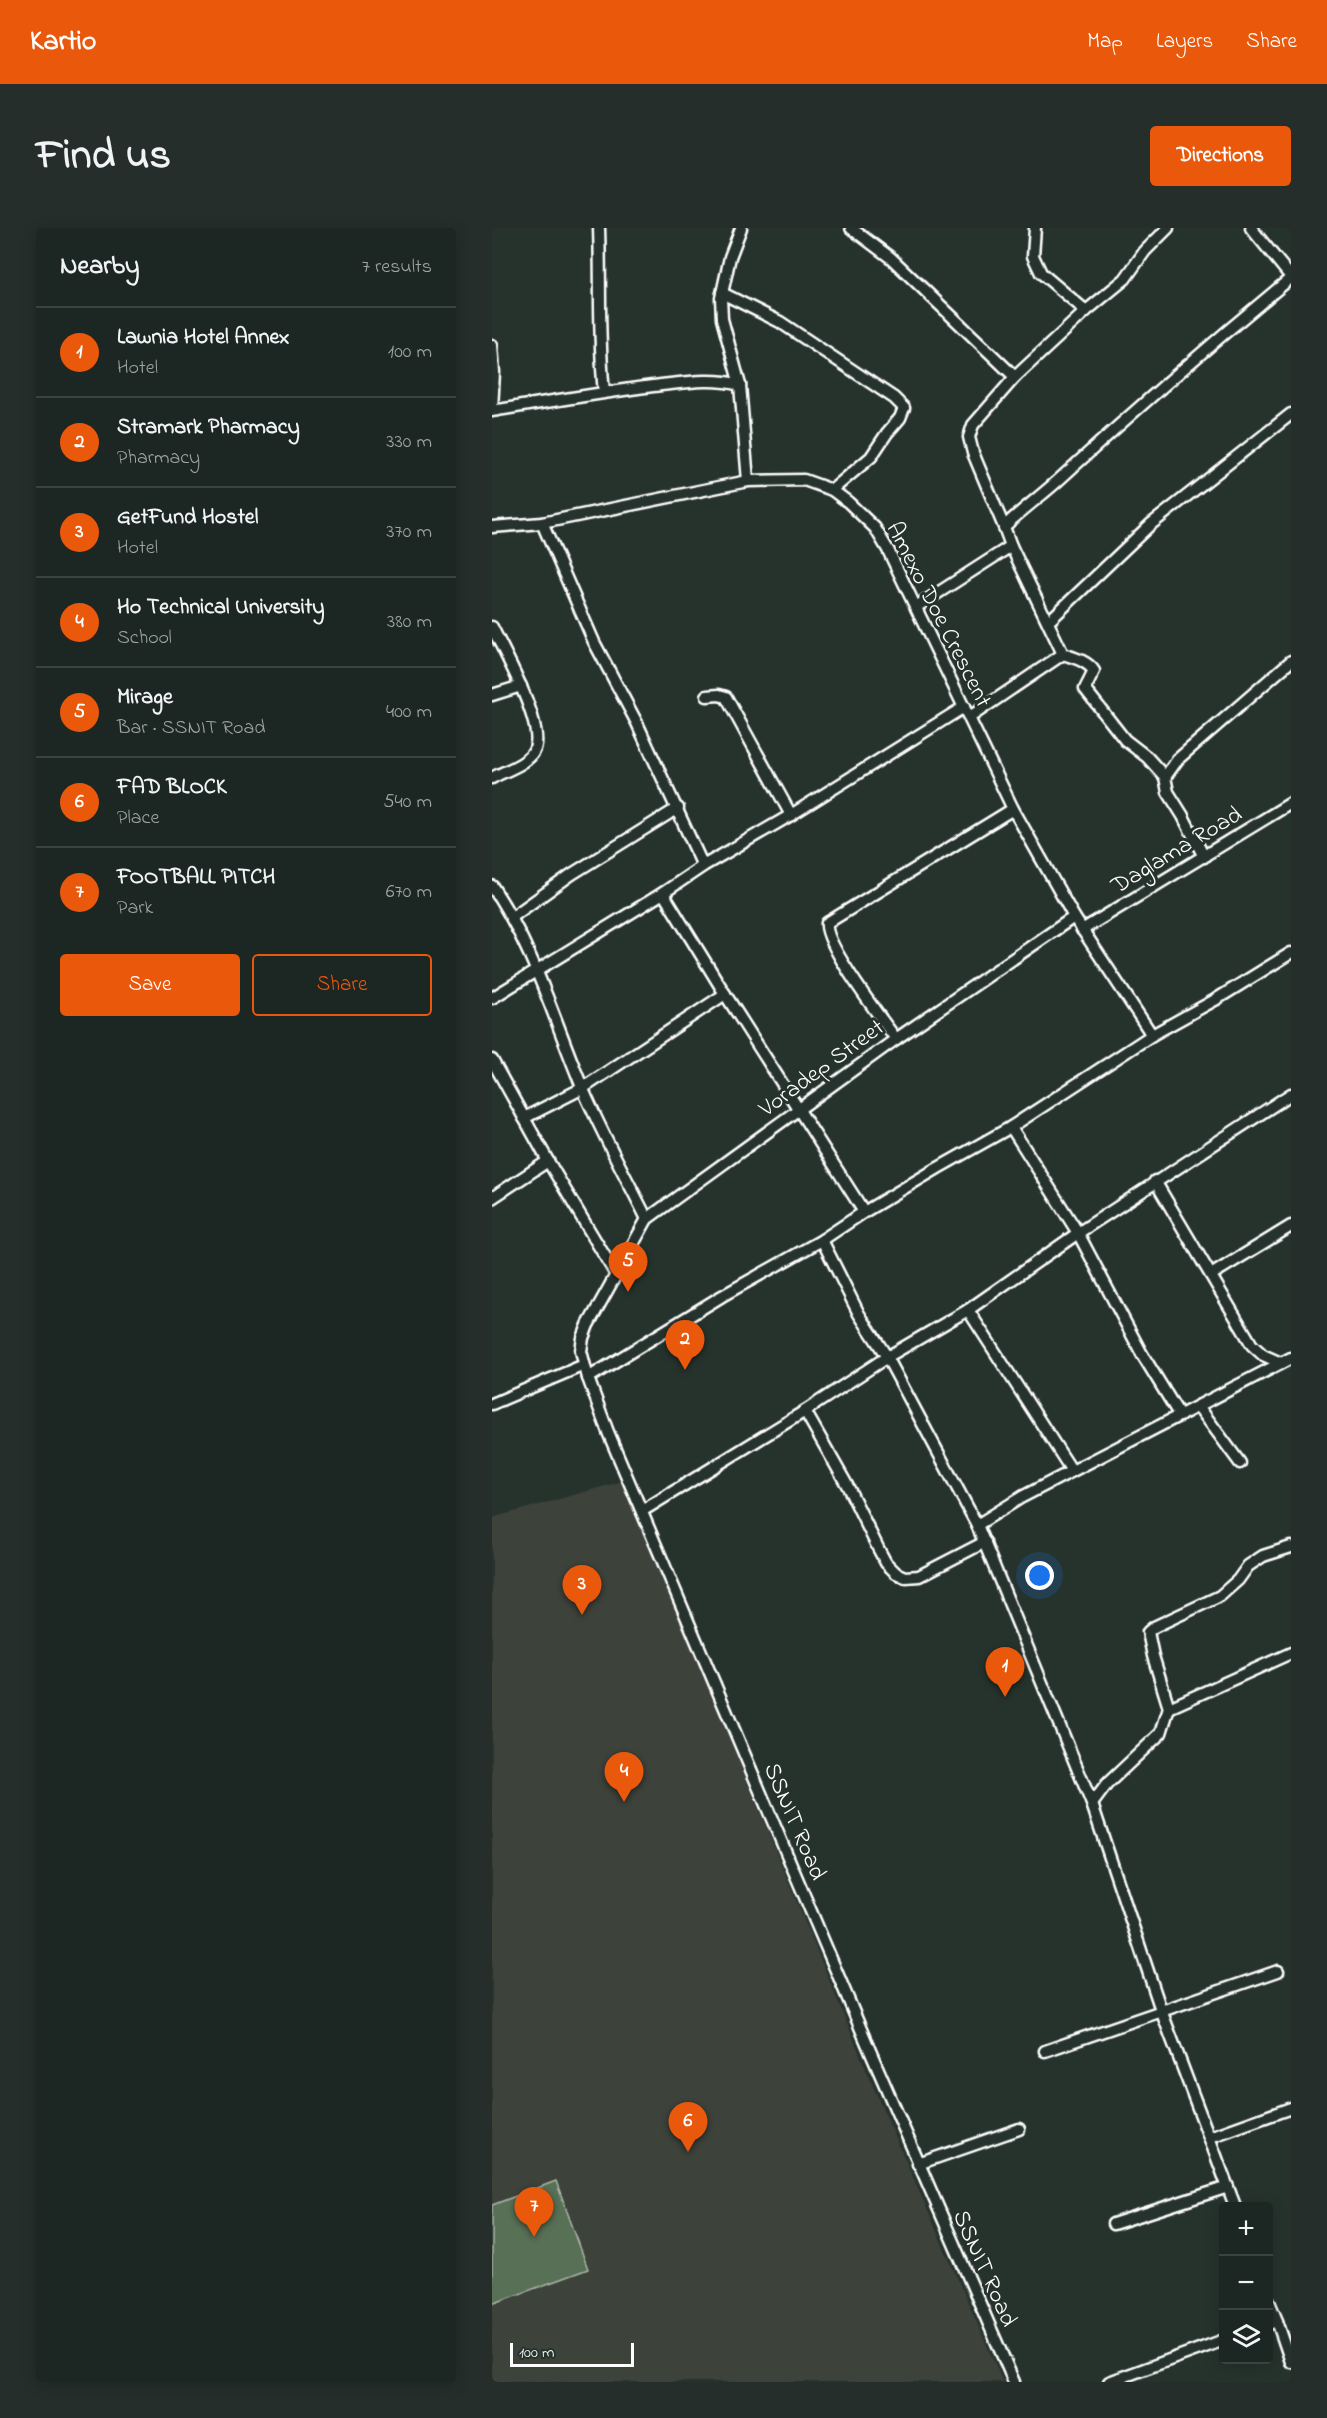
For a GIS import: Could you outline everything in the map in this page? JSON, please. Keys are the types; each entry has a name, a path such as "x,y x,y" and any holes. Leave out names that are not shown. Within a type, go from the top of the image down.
{"street":[{"path":"599,228 602,303 600,354 604,392"},
{"path":"741,228 730,257 723,293 722,319 741,385 748,481"},
{"path":"851,228 891,258 1015,377"},
{"path":"1035,228 1033,256 1041,273 1086,311"},
{"path":"1168,228 1145,251 1125,279 1086,311 1015,377 973,424 969,437 973,453 1011,546 1064,654 1090,665 1094,671 1085,689 1125,740 1147,757 1165,777 1168,792 1184,816 1204,858"},
{"path":"1004,527 1136,408 1291,278 1251,228"},
{"path":"723,293 780,322 894,398 904,408 900,418 871,457 832,490"},
{"path":"492,345 494,372 492,410 604,392 702,381 725,381 741,385"},
{"path":"1049,621 1150,525 1291,414"},
{"name":"Amexo Doe Crescent","path":"492,527 542,523 748,481 804,480 832,490 859,512 874,528 916,607 1013,809 1074,917 1152,1035"},
{"path":"542,523 594,642 678,808 703,866"},
{"path":"916,607 1011,546"},
{"path":"492,627 521,686 534,724 537,744 534,754 492,778"},
{"path":"492,998 703,866 1064,654"},
{"path":"1165,777 1178,759 1291,662"},
{"path":"492,695 521,686"},
{"path":"707,696 726,697 791,815"},
{"name":"Daglama Road","path":"1082,930 1204,858 1291,803"},
{"path":"512,917 572,874 678,808"},
{"path":"896,1039 837,952 828,932 828,923 1013,809"},
{"path":"492,886 512,917 538,971 583,1088 647,1219"},
{"path":"663,893 864,1212"},
{"name":"Voradep Street","path":"616,1275 647,1219 896,1039 1074,917"},
{"path":"588,1378 722,1296 822,1240 864,1212 1011,1127 1152,1035 1215,1000 1291,953"},
{"path":"524,1118 583,1088 725,994"},
{"path":"492,1059 548,1161 616,1275"},
{"path":"642,1511 805,1411 886,1357 968,1310 1155,1181 1291,1094"},
{"path":"1011,1127 1078,1233 1142,1354 1180,1416"},
{"path":"492,1198 548,1161"},
{"path":"1155,1181 1252,1345 1263,1355 1281,1363"},
{"path":"1211,1275 1291,1226"},
{"path":"822,1240 859,1314 886,1357 985,1542 1092,1804 1161,2010 1233,2202"},
{"name":"SSNIT Road","path":"616,1275 583,1338 581,1351 588,1378 683,1611 918,2164 1014,2382"},
{"path":"968,1310 1072,1471"},
{"path":"977,1525 1022,1497 1291,1358"},
{"path":"492,1404 584,1365"},
{"path":"1197,1406 1240,1463"},
{"path":"805,1411 883,1557 896,1573 905,1577 918,1576 985,1542"},
{"path":"1092,1804 1107,1784 1161,1732 1169,1708 1148,1632 1220,1596 1238,1581 1248,1566 1263,1556 1291,1547"},
{"path":"1169,1708 1291,1653"},
{"path":"1045,2051 1278,1971"},
{"path":"1210,2137 1291,2108"},
{"path":"918,2164 1019,2129"},
{"path":"1113,2224 1228,2187"},
{"path":"1273,2323 1291,2362"},
{"path":"1109,2382 1219,2342"}],"shaded area":[{"path":"623,1481 873,2086 1003,2382 492,2382 492,1518"}],"green space":[{"path":"556,2181 588,2269 492,2304 492,2205"}],"place":[{"name":"Mirage","path":"628,1292"},
{"name":"Stramark Pharmacy","path":"685,1370"},
{"name":"GetFund Hostel","path":"582,1615"},
{"name":"Lawnia Hotel Annex","path":"1005,1697"},
{"name":"Ho Technical University","path":"624,1802"},
{"name":"FAD BLOCK","path":"688,2152"},
{"name":"FOOTBALL PITCH","path":"534,2237"}]}
